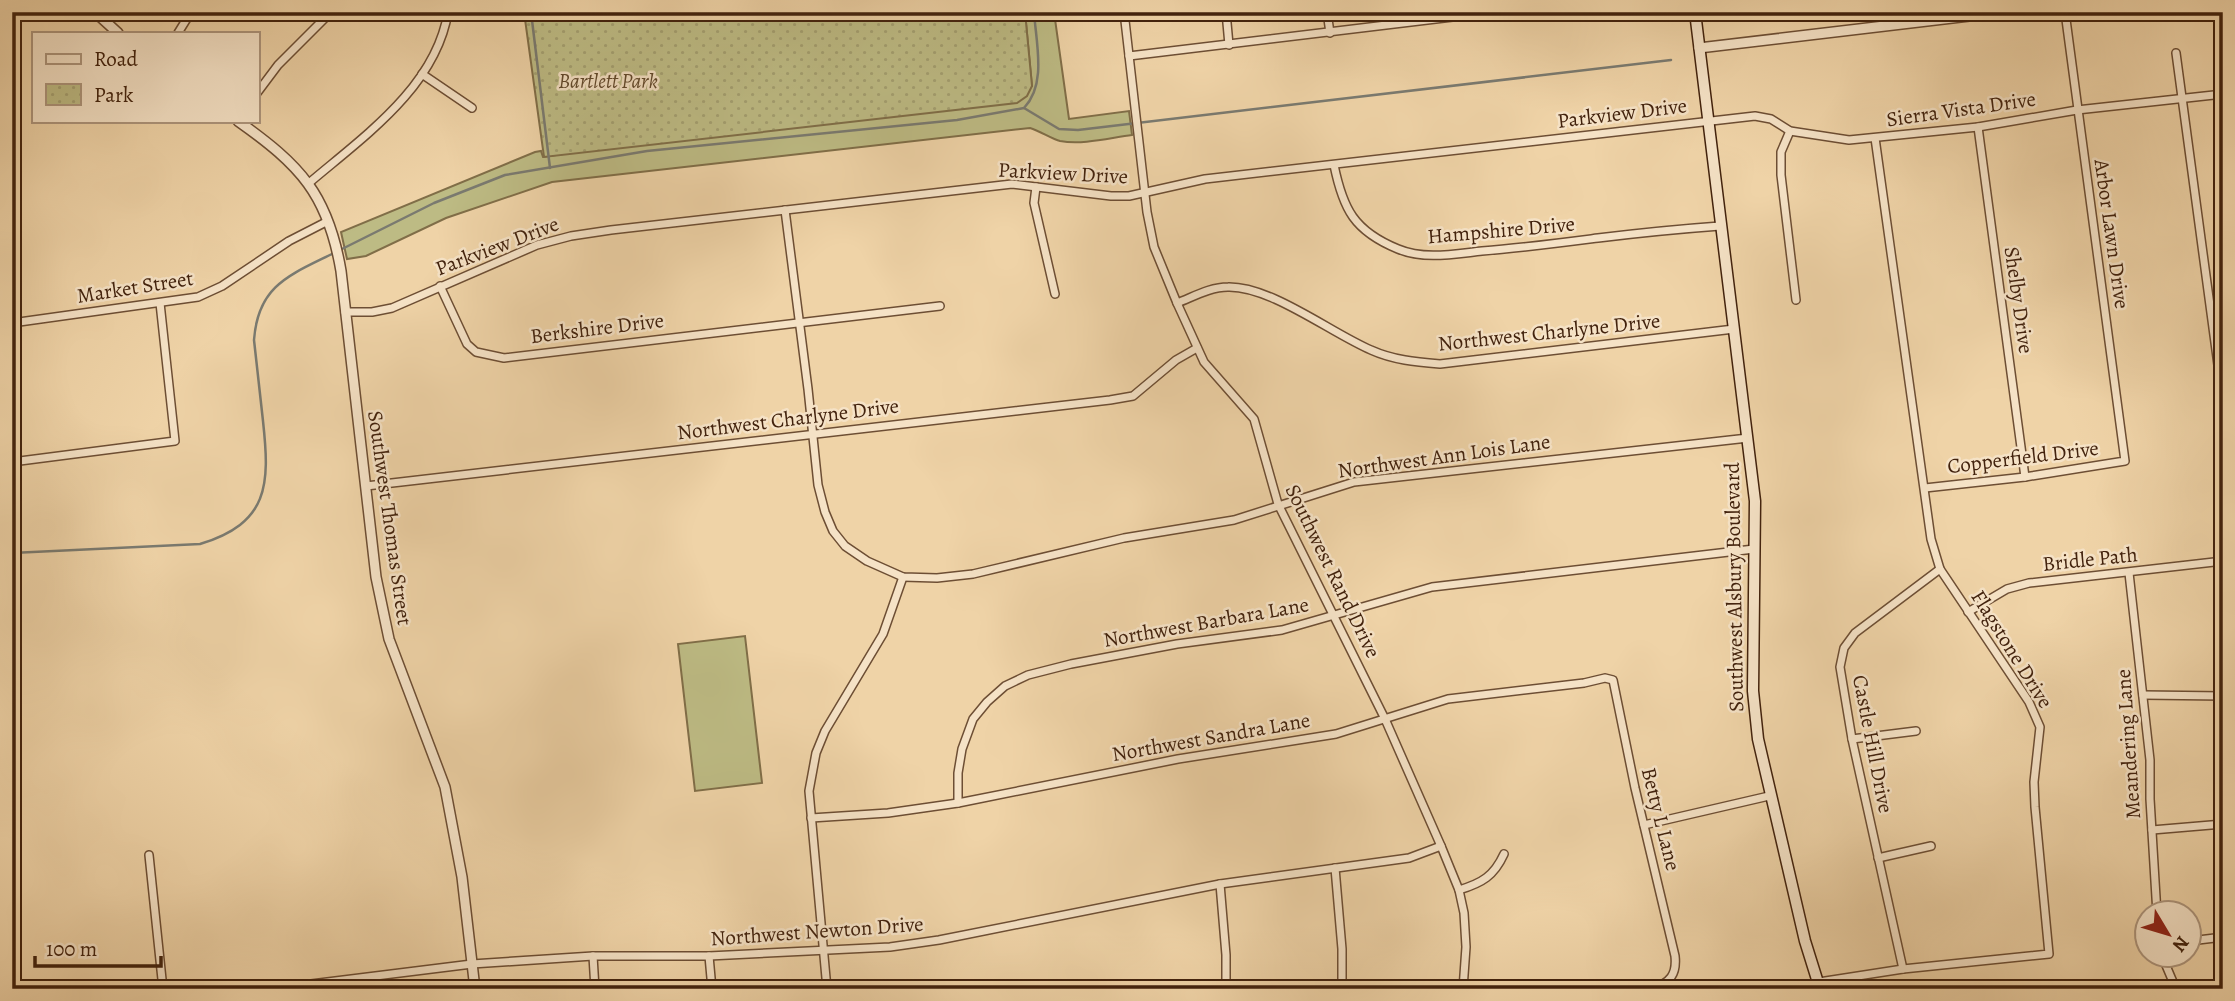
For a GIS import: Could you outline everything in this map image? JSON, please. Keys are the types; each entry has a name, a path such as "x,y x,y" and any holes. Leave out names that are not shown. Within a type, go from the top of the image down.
{"main road":[{"name":"Southwest Alsbury Boulevard","path":"1695,12 1755,502 1753,691 1758,739 1769,796 1805,941 1820,986"}],"street":[{"path":"95,12 117,32"},
{"path":"179,32 191,12"},
{"path":"259,90 278,65 331,12"},
{"path":"309,183 395,108 432,59 449,12"},
{"name":"Southwest Rand Drive","path":"1124,12 1150,232 1197,348 1213,373 1254,419 1278,504 1385,719 1441,846 1459,890 1464,914 1464,989"},
{"path":"1226,12 1229,45"},
{"path":"1327,12 1330,33"},
{"path":"1129,56 1330,33 1430,17 1494,12"},
{"path":"1699,48 2003,12"},
{"name":"Arbor Lawn Drive","path":"2065,12 2126,461"},
{"path":"2176,53 2223,402"},
{"path":"422,74 472,108"},
{"name":"Sierra Vista Drive","path":"1707,120 1755,116 1771,119 1790,131 1849,140 1978,127 2077,110 2223,94"},
{"name":"Parkview Drive","path":"345,312 372,312 392,308 537,245 571,236 1012,184 1129,196 1205,179 1707,120"},
{"name":"Southwest Thomas Street","path":"239,122 282,155 309,183 322,205 334,237 376,577 389,639 445,787 462,877 475,989"},
{"name":"Shelby Drive","path":"1978,127 2025,477"},
{"path":"1790,131 1780,152 1796,300"},
{"name":"Flagstone Drive","path":"1820,986 1903,969 2049,954 2034,794 2040,727 2029,702 1940,569 1931,539 1875,138"},
{"name":"Hampshire Drive","path":"1334,165 1340,195 1353,219 1379,240 1418,255 1513,249 1645,232 1720,226"},
{"path":"1036,187 1034,203 1055,293"},
{"path":"785,210 818,485 833,531 845,546 867,561 903,577 883,634 825,731 816,753 809,792 827,989"},
{"name":"Market Street","path":"12,323 198,297 222,286 289,241 328,221"},
{"name":"Berkshire Drive","path":"440,286 467,344 475,352 503,358 940,306"},
{"name":"Northwest Charlyne Drive","path":"1177,303 1213,289 1247,289 1289,306 1371,351 1392,358 1440,364 1734,329"},
{"path":"12,462 174,441 160,303"},
{"name":"Northwest Charlyne Drive","path":"366,486 1133,396 1176,360 1197,348"},
{"name":"Northwest Ann Lois Lane","path":"903,577 937,578 973,574 1124,538 1234,520 1354,482 1748,438"},
{"name":"Copperfield Drive","path":"1925,488 2025,477 2126,461"},
{"name":"Northwest Barbara Lane","path":"958,803 958,773 962,749 974,719 986,702 1005,686 1028,676 1071,664 1177,644 1282,630 1432,587 1754,550"},
{"name":"Bridle Path","path":"1968,612 2007,589 2029,583 2223,561"},
{"name":"Castle Hill Drive","path":"1903,969 1852,740 1840,667 1844,648 1855,633 1940,569"},
{"name":"Meandering Lane","path":"2129,573 2150,760 2156,900"},
{"name":"Northwest Sandra Lane","path":"811,818 888,813 958,803 1178,759 1336,734 1448,699 1584,683 1605,678 1613,680"},
{"name":"Betty L Lane","path":"1613,680 1616,704 1676,967 1674,975 1653,989"},
{"path":"2143,695 2223,696"},
{"path":"1852,740 1916,731"},
{"path":"1644,825 1769,796"},
{"path":"2152,830 2223,824"},
{"name":"Northwest Newton Drive","path":"271,989 472,964 593,956 709,956 890,947 939,940 1220,884 1409,858 1441,846"},
{"path":"1878,858 1931,846"},
{"path":"1459,890 1486,880 1499,866 1504,854"},
{"path":"149,855 163,989"},
{"path":"1335,868 1342,989"},
{"path":"1220,884 1226,989"},
{"path":"2204,939 2223,937"},
{"path":"593,956 595,989"},
{"path":"709,956 712,989"},
{"path":"2168,970 2176,989"}],"green space":[{"name":"Bartlett Park","path":"524,12 1025,12 1032,86 1027,96 1017,103 544,157"},
{"path":"1025,12 1054,12 1069,119 1129,111 1132,135 1069,142 1057,140 1030,128 552,182 446,218 366,256 347,259 341,232 535,152 541,151 543,157 1032,86"},
{"path":"745,636 762,783 695,791 678,644"}],"waterway":[{"path":"531,12 550,168"},
{"path":"340,250 434,203 505,175 647,151 957,120 1024,108 1036,87 1038,75 1034,12"},
{"path":"1024,108 1059,129 1078,130 1671,60"},
{"path":"12,553 200,544 240,525 252,513 260,499 266,464 254,340 262,306 279,284 334,253"}]}
